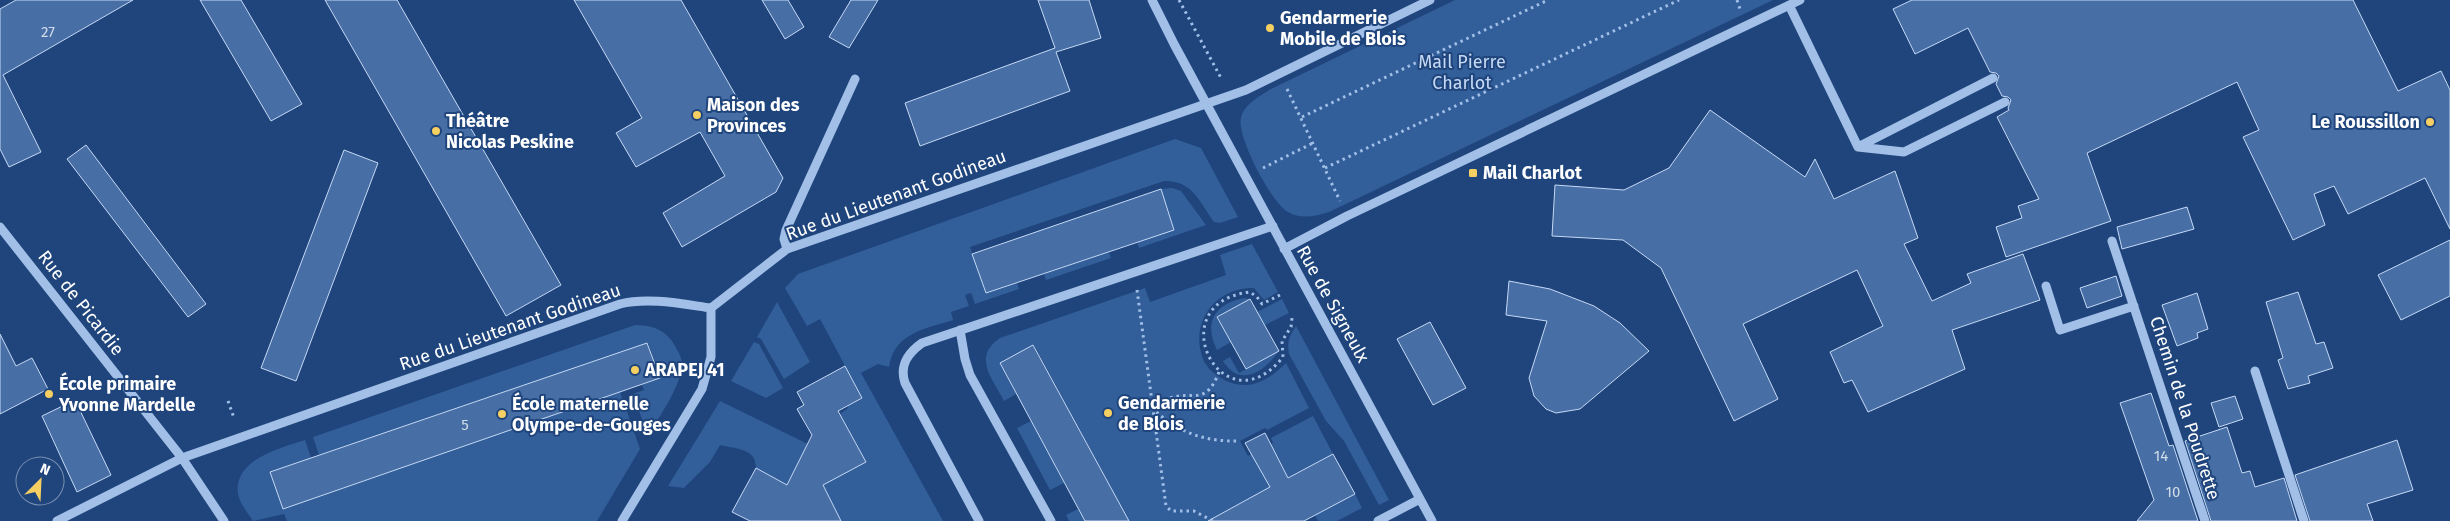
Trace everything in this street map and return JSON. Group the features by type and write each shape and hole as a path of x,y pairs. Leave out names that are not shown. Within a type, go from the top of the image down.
{"street":[{"name":"Rue de Signeulx","path":"1152,0 1284,249 1432,521"},
{"path":"1206,103 1246,90 1430,0"},
{"path":"1284,249 1347,216 1800,0"},
{"path":"1789,5 1858,147"},
{"path":"1858,147 1993,78"},
{"path":"787,249 784,239 786,230 855,79"},
{"path":"1858,147 1904,152 2005,102"},
{"name":"Rue du Lieutenant Godineau","path":"57,521 182,458 620,304 632,301 684,304 711,308 787,249 1206,103"},
{"path":"979,521 911,396 902,373 905,362 912,350 922,343 1272,226"},
{"name":"Rue de Picardie","path":"0,227 182,458 224,521"},
{"name":"Chemin de la Poudrette","path":"2112,241 2205,521"},
{"name":"Chemin de la Poudrette","path":"2046,286 2060,330 2134,306"},
{"path":"622,521 702,389 712,357 711,308"},
{"path":"960,330 964,358 970,375 1051,521"},
{"path":"2255,372 2304,521"},
{"path":"1378,521 1420,499"}],"path":[{"path":"1179,0 1220,78 1228,76"},
{"path":"1302,117 1548,0"},
{"path":"1325,168 1680,0"},
{"path":"1191,35 1196,32"},
{"path":"1284,83 1302,117 1342,206"},
{"path":"1246,176 1314,143"},
{"path":"1132,273 1141,308 1166,506 1171,511 1194,511 1213,521"},
{"path":"1280,295 1262,304 1250,292 1236,293 1216,303 1208,315 1203,334 1206,353 1219,372 1236,381 1248,382 1273,370 1283,357 1282,341 1291,327 1292,318"},
{"path":"1154,410 1166,400 1202,395 1214,384 1219,372"},
{"path":"228,401 234,418"},
{"path":"1154,410 1170,425 1197,436 1226,442 1240,441"}],"green space":[{"name":"Mail Pierre Charlot","path":"1455,0 1773,0 1329,212 1303,217 1288,212 1273,196 1249,154 1241,127 1241,118 1245,109 1271,89"},
{"path":"1175,139 1201,148 1238,217 1220,223 1214,222 1194,193 1188,188 1182,184 1164,181 970,247 986,293 1017,283 1019,289 975,304 971,293 965,295 969,306 951,312 953,320 912,334 897,347 889,367 878,364 861,373 943,521 841,521 825,489 798,464 787,485 756,468 753,457 744,450 720,445 710,462 684,488 668,486 720,401 826,453 866,462 840,414 848,408 848,398 859,392 820,319 807,326 785,288 798,274"},
{"path":"1172,188 1181,191 1206,225 1139,248 1137,242 1174,230 1161,189"},
{"path":"1252,244 1278,292 1264,300 1254,288 1240,289 1228,293 1217,300 1203,320 1200,332 1200,345 1204,362 1221,378 1239,385 1247,385 1263,380 1286,363 1309,408 1267,430 1265,428 1240,441 1248,456 1273,443 1271,438 1313,416 1333,454 1224,512 1228,521 1129,521 1034,345 1000,363 1016,394 1004,401 987,368 987,353 1000,338 1145,288 1150,302 1226,275 1220,255"},
{"path":"1109,252 1111,258 1046,280 1044,274"},
{"path":"1244,298 1250,299 1217,317 1231,342 1217,350 1211,331 1214,316 1226,305"},
{"path":"1282,299 1289,313 1265,325 1257,312"},
{"path":"777,302 810,362 784,379 761,339 757,337"},
{"name":"École maternelle Olympe-de-Gouges","path":"635,325 655,328 664,333 672,341 679,354 682,367 676,387 648,436 633,394 644,390 642,385 660,378 648,343 608,357 640,449 597,521 287,521 284,514 253,521 240,501 238,482 243,472 251,464 272,451 305,440 311,458 271,472 283,509 609,395 597,360 319,455 313,437"},
{"path":"1296,326 1389,500 1379,505 1344,441 1326,421 1289,354 1289,339"},
{"path":"754,342 759,344 783,388 766,398 731,381"},
{"path":"1279,351 1259,371 1252,374 1237,374 1223,361 1230,357 1239,373"},
{"path":"1031,421 1064,483 1050,490 1017,428"},
{"path":"1355,494 1362,508 1337,521 1318,521 1315,515"},
{"path":"1078,509 1085,521 1069,521 1066,515"}],"building":[{"path":"16,0 133,0 3,75 41,152 9,167 0,149 0,9"},
{"path":"200,0 241,0 302,104 271,121"},
{"name":"Théâtre Nicolas Peskine","path":"325,0 397,0 561,285 506,316"},
{"name":"Maison des Provinces","path":"574,0 681,0 783,178 776,192 682,247 663,213 725,176 700,132 636,167 616,133 642,118"},
{"path":"762,0 788,0 804,27 785,39"},
{"path":"851,0 878,0 849,48 829,37"},
{"path":"1038,0 1089,0 1101,38 1056,52 1070,91 920,146 905,103 1055,48"},
{"path":"1912,0 2353,0 2398,91 2441,71 2450,90 2450,229 2425,178 2348,214 2334,186 2314,194 2325,225 2293,240 2243,137 2259,130 2237,82 2087,153 2111,221 2006,257 1996,227 2022,218 2018,206 2039,199 1997,117 2009,110 2011,100 2008,97 2002,96 1996,84 1999,76 1996,73 1990,72 1968,28 1915,54 1893,9"},
{"path":"1710,110 1805,177 1815,159 1834,199 1895,171 1918,238 1904,244 1932,301 1971,283 1967,274 2023,254 2040,300 1952,330 1965,369 1868,412 1852,380 1844,383 1830,352 1883,326 1857,270 1743,324 1778,399 1734,421 1661,268 1623,240 1552,236 1555,185 1624,190 1669,168"},
{"path":"86,145 206,304 188,317 67,159"},
{"path":"344,150 378,163 296,381 261,368"},
{"path":"1161,189 1174,230 986,293 972,254"},
{"path":"2187,207 2194,229 2122,249 2117,227"},
{"path":"2450,240 2450,296 2401,320 2378,275"},
{"path":"2116,276 2122,296 2087,308 2080,288"},
{"path":"1509,281 1550,289 1594,306 1620,323 1649,351 1580,409 1556,413 1546,409 1534,396 1529,378 1547,321 1506,315"},
{"path":"2298,292 2316,344 2324,342 2333,368 2308,376 2310,383 2288,389 2278,360 2283,358 2266,302"},
{"path":"2197,293 2208,329 2197,333 2198,338 2177,346 2162,305"},
{"path":"1250,299 1279,351 1246,369 1217,317"},
{"path":"1430,322 1466,388 1433,405 1397,339"},
{"path":"0,334 16,366 32,358 48,389 0,414"},
{"path":"647,343 660,378 283,509 270,472"},
{"path":"1033,345 1129,521 1085,521 1000,363"},
{"path":"845,366 862,398 838,411 866,462 823,485 841,521 750,521 732,512 756,468 787,485 812,435 797,409 804,405 797,392"},
{"path":"2151,393 2169,446 2173,445 2198,521 2137,521 2154,500 2120,403"},
{"path":"2235,396 2243,419 2219,427 2211,403"},
{"path":"75,400 111,475 77,492 65,466 65,456 60,456 42,416"},
{"path":"2227,427 2242,473 2250,471 2255,487 2284,478 2297,521 2211,521 2185,441"},
{"path":"1265,433 1288,478 1333,454 1355,494 1304,521 1208,521 1270,487 1245,443"},
{"path":"2397,440 2413,490 2367,504 2373,521 2310,521 2295,475"}],"place":[{"name":"Gendarmerie Mobile de Blois","path":"1270,28"},
{"name":"Maison des Provinces","path":"697,115"},
{"name":"Le Roussillon","path":"2430,122"},
{"name":"Théâtre Nicolas Peskine","path":"436,131"},
{"name":"Mail Charlot","path":"1473,173"},
{"name":"ARAPEJ 41","path":"635,370"},
{"name":"École primaire Yvonne Mardelle","path":"49,394"},
{"name":"Gendarmerie de Blois","path":"1108,413"},
{"name":"École maternelle Olympe-de-Gouges","path":"502,414"}]}
